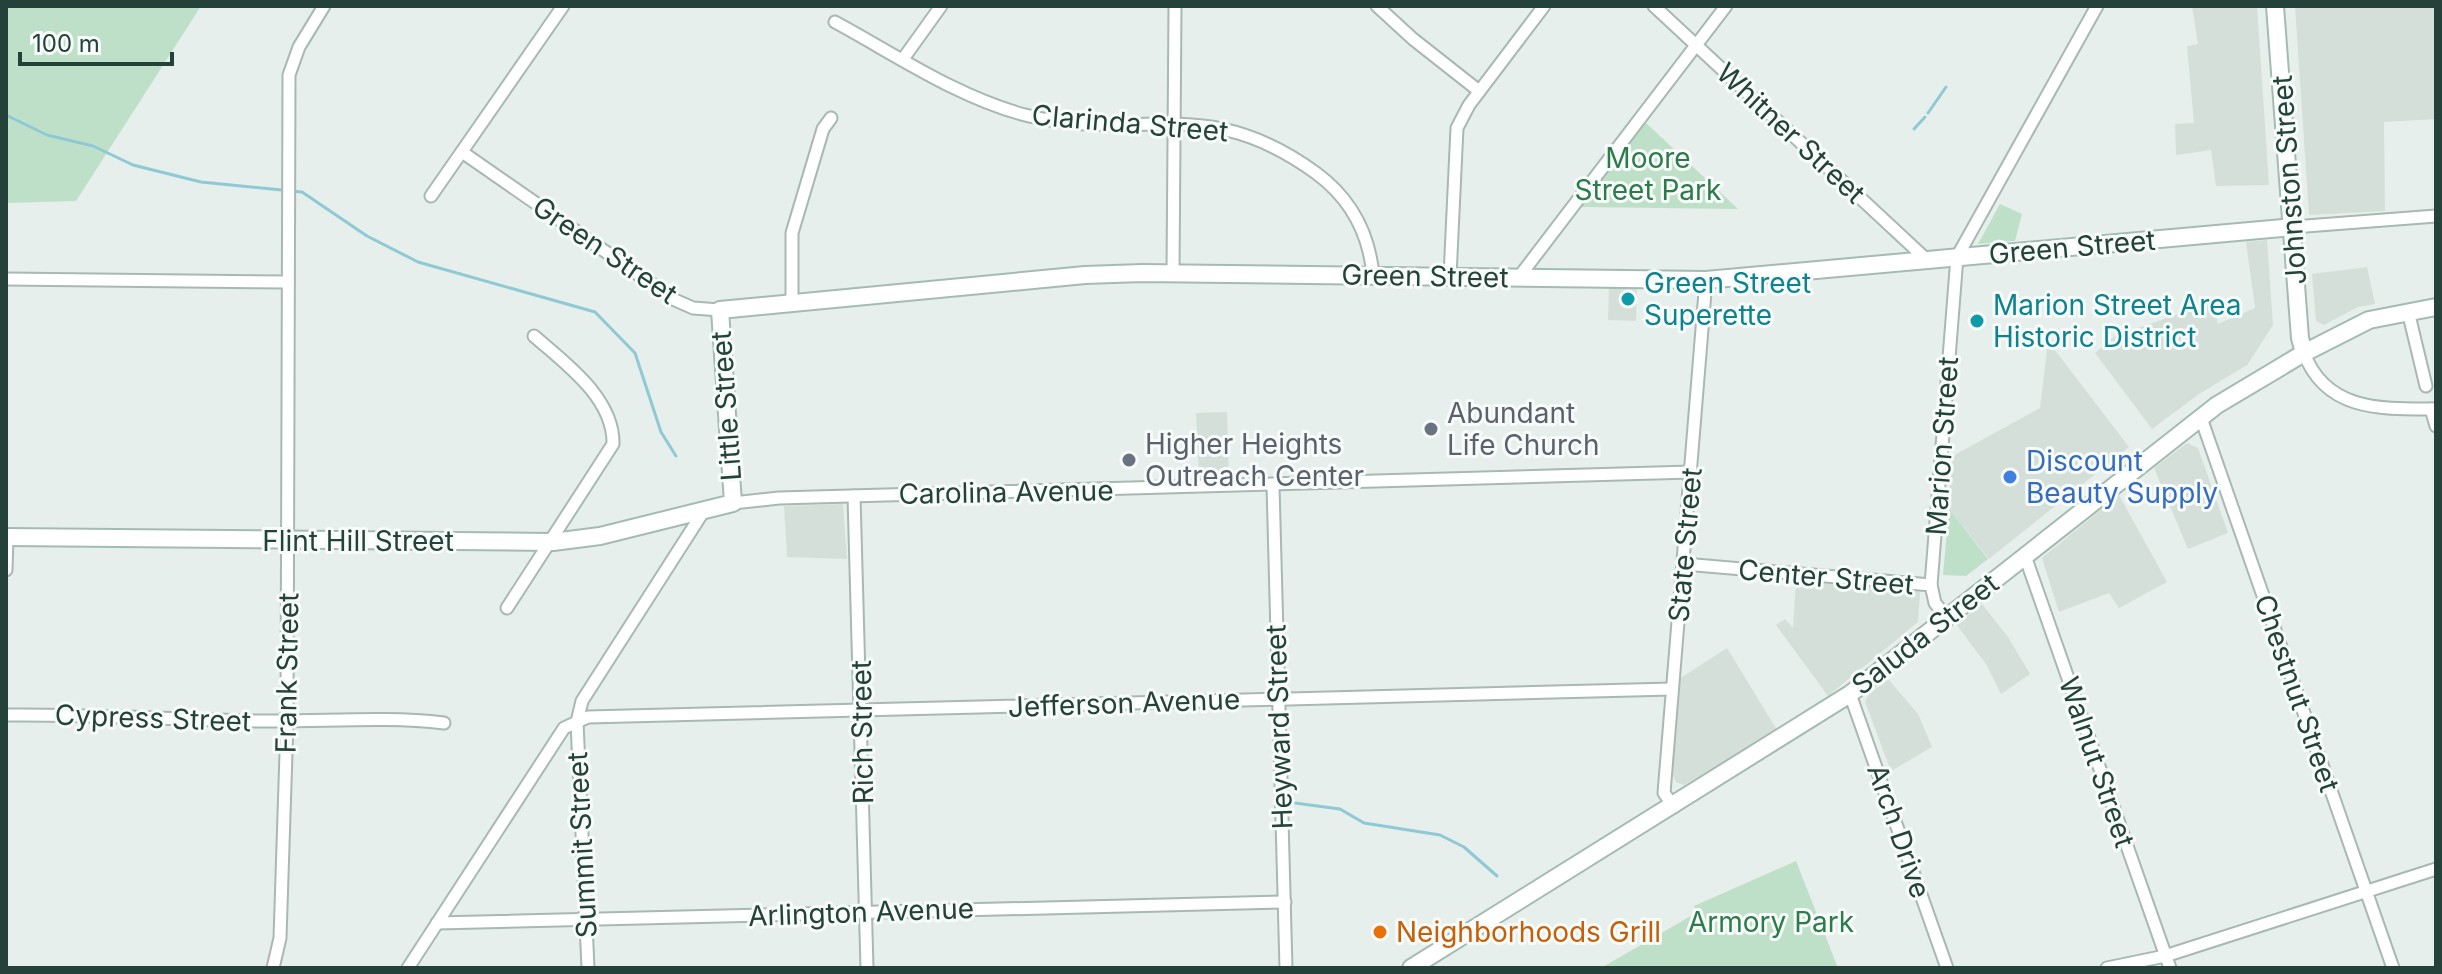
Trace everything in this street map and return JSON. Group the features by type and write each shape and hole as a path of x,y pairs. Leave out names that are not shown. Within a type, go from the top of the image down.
{"street":[{"name":"Frank Street","path":"273,968 280,938 287,722 289,75 299,47 324,6"},
{"path":"431,196 563,6"},
{"path":"903,59 941,6"},
{"path":"1173,273 1175,6"},
{"path":"1377,6 1479,91"},
{"path":"1450,276 1454,139 1462,116 1544,6"},
{"name":"Whitner Street","path":"1654,6 1927,260"},
{"path":"1519,277 1726,6"},
{"name":"Marion Street","path":"1931,585 1957,257 2097,6"},
{"name":"Johnston Street","path":"2275,6 2300,338 2304,353"},
{"name":"Clarinda Street","path":"835,22 990,105 1042,119 1172,121 1223,127 1258,138 1320,176 1355,215 1370,254 1373,275"},
{"path":"792,303 794,221 823,129 831,118"},
{"name":"Green Street","path":"462,152 675,300 693,308 720,310 1085,275 1173,273 1706,280 2436,216"},
{"path":"6,279 288,282"},
{"name":"State Street","path":"1674,807 1664,793 1706,280"},
{"name":"Saluda Street","path":"1411,968 1674,807 1850,694 2201,418 2304,353 2369,320 2436,307"},
{"name":"Little Street","path":"720,310 733,503"},
{"path":"2408,311 2426,386"},
{"path":"507,608 610,451 613,430 605,409 588,387 534,336"},
{"path":"2304,353 2312,373 2348,401 2377,409 2433,409 2436,426"},
{"name":"Chestnut Street","path":"2201,418 2393,968"},
{"name":"Carolina Avenue","path":"706,509 733,503 854,496 1691,472"},
{"name":"Heyward Street","path":"1273,486 1286,968"},
{"name":"Rich Street","path":"854,496 867,968"},
{"path":"408,968 564,728 577,722 582,701 706,509"},
{"name":"Flint Hill Street","path":"7,537 553,542 600,536 706,509"},
{"path":"6,570 7,537"},
{"name":"Walnut Street","path":"2025,556 2170,968"},
{"name":"Center Street","path":"1684,564 1931,585 1935,603 1947,618"},
{"name":"Jefferson Avenue","path":"577,722 588,717 1672,689"},
{"name":"Arch Drive","path":"1850,694 1947,968"},
{"name":"Cypress Street","path":"6,715 120,714 169,720 287,722 402,719 444,723"},
{"name":"Summit Street","path":"577,722 588,968"},
{"path":"2107,968 2165,956 2436,869"},
{"name":"Arlington Avenue","path":"437,923 1285,902"}],"shaded area":[{"path":"2192,6 2257,6 2269,185 2216,186 2211,150 2176,155 2175,124 2194,123 2187,46 2198,44"},
{"path":"2295,6 2436,6 2436,119 2384,122 2385,211 2309,215"},
{"path":"2267,240 2273,325 2247,365 2199,394 2152,429 2095,353 2115,336 2213,302 2218,324 2255,308 2246,242"},
{"path":"2367,267 2375,304 2358,307 2324,325 2316,321 2312,274"},
{"path":"1609,284 1637,285 1636,321 1608,320"},
{"path":"2048,341 2129,447 1989,559 1949,509 1951,457 2040,408"},
{"path":"1227,412 1229,478 1199,479 1196,413"},
{"path":"2187,443 2198,448 2228,533 2188,549 2154,468"},
{"path":"2119,495 2167,582 2119,608 2109,593 2059,612 2042,558"},
{"path":"843,504 847,559 787,557 784,506"},
{"path":"1796,581 1920,592 1918,622 1828,696 1776,625 1785,619 1793,628"},
{"path":"1982,604 2008,637 2030,674 2001,694 1986,664 1956,624"},
{"path":"1727,648 1777,730 1684,785 1676,782 1671,771 1679,679"},
{"path":"1888,679 1918,714 1932,747 1891,771 1865,702 1869,694"}],"green space":[{"path":"6,6 201,6 76,201 6,203"},
{"name":"Moore Street Park","path":"1645,122 1738,209 1581,207"},
{"path":"2000,204 2022,214 2015,241 1978,244"},
{"path":"1949,509 1988,559 1966,576 1943,575"},
{"name":"Armory Park","path":"1796,861 1838,968 1601,968 1696,913 1694,906"}],"waterway":[{"path":"1928,113 1946,87"},
{"path":"6,115 47,135 93,146 133,165 201,182 302,192 367,236 418,262 595,312 635,353 661,432 676,456"},
{"path":"1914,129 1925,117"},
{"path":"1295,803 1340,809 1364,823 1440,835 1464,847 1497,876"}],"place":[{"name":"Green Street Superette","path":"1628,299"},
{"name":"Marion Street Area Historic District","path":"1977,321"},
{"name":"Abundant Life Church","path":"1431,429"},
{"name":"Higher Heights Outreach Center","path":"1129,460"},
{"name":"Discount Beauty Supply","path":"2010,477"},
{"name":"Neighborhoods Grill","path":"1380,932"}]}
